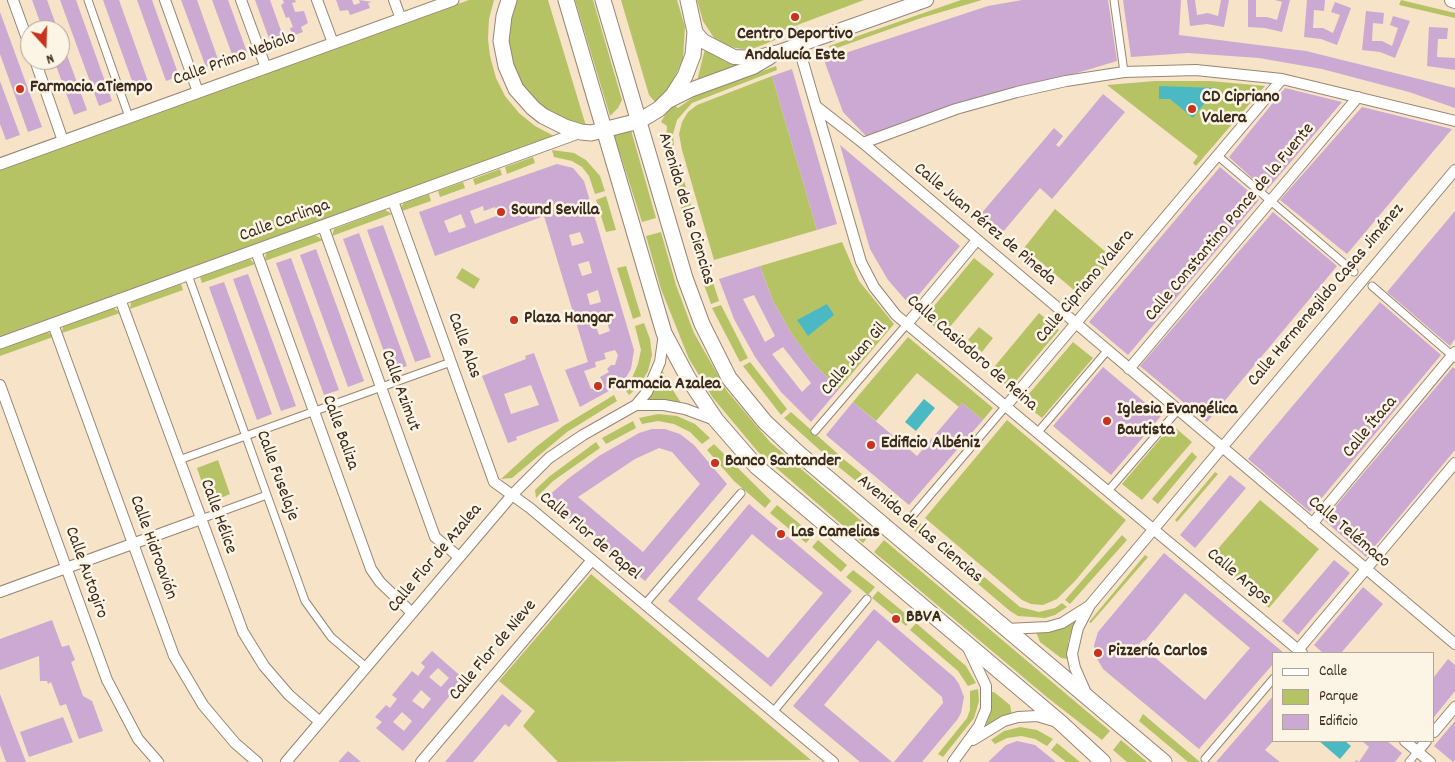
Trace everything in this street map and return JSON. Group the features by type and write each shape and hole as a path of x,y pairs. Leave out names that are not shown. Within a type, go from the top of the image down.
{"main road":[{"name":"Avenida de las Ciencias","path":"509,0 504,16 501,41 510,78 524,99 538,112 554,122 581,132 604,131 639,121 666,103 685,76 693,55 695,32 688,0"},
{"path":"566,0 664,333 688,378 716,420 756,466 1061,723 1103,762"},
{"name":"Avenida de las Ciencias","path":"603,0 685,278 702,324 729,378 765,422 797,452 1164,762"},
{"path":"695,32 703,41 734,56 754,58 779,52 926,0"},
{"path":"666,103 690,90 753,68 779,52"}],"street":[{"path":"13,0 20,20"},
{"path":"88,0 129,117"},
{"path":"165,0 198,92"},
{"path":"241,0 266,68"},
{"path":"317,0 333,43"},
{"path":"394,0 401,19"},
{"name":"Calle Primo Nebiolo","path":"0,164 453,0"},
{"path":"1114,0 1124,72"},
{"name":"Calle Casiodoro de Reina","path":"798,45 861,262 874,286 896,315 1153,528"},
{"path":"39,70 64,141"},
{"path":"863,143 956,109 1017,92 1124,72 1196,70 1282,79 1455,121"},
{"name":"Calle Cipriano Valera","path":"914,514 1282,79"},
{"name":"Calle Constantino Ponce de la Fuente","path":"1129,369 1358,97"},
{"name":"Calle Juan Pérez de Pineda","path":"817,108 863,143 1221,446"},
{"name":"Calle Carlinga","path":"0,343 581,132"},
{"path":"1218,156 1354,272"},
{"name":"Calle Hermenegildo Casas Jiménez","path":"1088,698 1075,668 1072,654 1078,628 1090,605 1221,446 1455,170"},
{"name":"Calle Alas","path":"393,201 494,482 513,494"},
{"name":"Calle Azimut","path":"323,226 435,537 459,557"},
{"name":"Calle Juan Gil","path":"815,431 977,240"},
{"name":"Calle Baliza","path":"256,251 371,569 380,582 412,613"},
{"name":"Calle Fuselaje","path":"188,275 306,601 331,637 366,667"},
{"path":"1372,286 1454,356"},
{"name":"Calle Hélice","path":"120,300 243,632 264,666 289,695 320,722"},
{"name":"Calle Hidroavión","path":"53,324 174,656 203,705 235,743 258,762"},
{"path":"636,405 648,392 657,370 664,333"},
{"path":"1038,432 1107,351"},
{"name":"Calle Ítaca","path":"1312,524 1454,356"},
{"path":"179,460 451,362"},
{"name":"Calle Autogiro","path":"0,385 107,680 138,739 158,762"},
{"path":"636,405 664,405 684,409 716,420"},
{"name":"Calle Flor de Azalea","path":"286,762 513,494 549,458 582,435 636,405"},
{"path":"1108,491 1178,410"},
{"name":"Calle Telémaco","path":"1221,446 1455,644"},
{"path":"1298,652 1455,463"},
{"name":"Calle Flor de Papel","path":"644,604 741,493"},
{"name":"Calle Flor de Papel","path":"513,494 773,712 826,760"},
{"path":"0,592 267,495"},
{"name":"Calle Argos","path":"1153,528 1298,652"},
{"name":"Calle Flor de Nieve","path":"421,762 592,560"},
{"path":"773,712 867,599"},
{"name":"Calle Hermenegildo Casas Jiménez","path":"1006,629 1041,628 1055,625 1090,605"},
{"path":"964,641 981,672 987,697 979,726 965,748"},
{"path":"1205,759 1272,680"},
{"path":"1435,731 1455,707"},
{"path":"953,762 980,734 1012,719 1036,716 1061,723"},
{"path":"1406,742 1430,762"},
{"path":"1409,762 1425,742"}],"green space":[{"path":"469,0 494,0 489,19 488,39 496,78 505,96 519,113 535,126 554,136 0,336 0,170"},
{"path":"516,0 548,0 586,126 560,119 538,106 520,85 509,60 507,32"},
{"path":"575,0 593,0 622,100 618,108 610,116"},
{"path":"621,0 677,0 685,27 683,59 669,89 656,103 649,95"},
{"path":"697,0 864,0 776,33 778,39 749,50 729,47 714,38 703,21"},
{"path":"961,0 982,0 921,18 831,50 829,46"},
{"path":"1401,0 1455,13 1455,18 1399,5"},
{"path":"705,49 726,62 742,64 697,81"},
{"path":"776,66 777,70 692,103 677,120 673,134 674,147 692,208 682,210 665,151 667,126 661,122 665,115 673,104 678,108 695,96"},
{"path":"772,76 817,230 714,260 682,150 679,134 682,122 688,112 697,105"},
{"name":"CD Cipriano Valera","path":"1155,81 1210,81 1265,86 1196,166 1193,163 1198,156 1107,85"},
{"path":"631,130 656,218 642,222 614,135"},
{"path":"552,150 574,153 586,160 600,176 605,191 595,194 589,176 582,167 572,161 554,157"},
{"path":"533,157 535,163 507,174 505,167"},
{"path":"500,169 502,175 475,185 473,179"},
{"path":"463,182 465,188 440,197 438,191"},
{"path":"429,194 431,201 402,211 401,207 404,203"},
{"path":"606,196 616,230 606,232 596,200"},
{"path":"1055,209 1113,258 1081,296 1024,248"},
{"path":"385,210 392,214 332,236 334,229"},
{"path":"661,232 676,285 694,333 727,391 770,442 873,531 863,543 759,453 713,398 689,359 661,289 646,236"},
{"path":"315,235 323,240 265,261 266,253"},
{"path":"842,242 859,281 894,324 839,389 813,363 791,333 773,301 760,266"},
{"path":"704,249 709,266 699,269 694,252"},
{"path":"974,258 994,274 944,334 924,318"},
{"path":"250,259 255,264 202,283 200,277"},
{"path":"626,266 641,316 633,319 617,268"},
{"path":"462,268 480,279 474,289 456,278"},
{"path":"712,279 719,301 711,304 703,282"},
{"path":"181,284 183,290 130,309 131,302"},
{"path":"721,305 748,358 740,362 712,308"},
{"path":"114,308 120,313 62,333 63,326"},
{"path":"1039,313 1059,330 1010,388 990,372"},
{"path":"644,323 650,339 652,355 648,371 639,386 629,395 624,388 632,378 641,350 635,326"},
{"path":"979,327 993,338 982,352 968,340"},
{"path":"48,332 53,337 0,356 0,349"},
{"path":"908,337 993,408 983,420 962,403 959,407 917,373 876,421 853,402"},
{"path":"1073,342 1093,358 1042,418 1022,402"},
{"path":"750,362 787,409 781,415 743,366"},
{"path":"662,370 681,403 642,402 657,383"},
{"path":"614,395 617,401 567,432 512,478 501,479 536,447 563,426"},
{"path":"791,412 838,454 832,461 784,418"},
{"path":"658,414 677,416 695,424 710,438 702,444 690,432 674,424 658,421 642,424 639,418"},
{"path":"1007,420 1126,520 1075,581 1057,599 1043,605 1031,604 1022,600 925,518"},
{"path":"633,421 636,428 606,444 602,438"},
{"path":"1172,425 1192,442 1142,500 1122,484"},
{"path":"596,442 600,448 553,481 536,498 535,490 550,476"},
{"path":"714,444 771,501 765,508 734,481 707,450"},
{"path":"1192,452 1197,457 1158,504 1152,499"},
{"path":"841,457 862,474 856,481 835,464"},
{"path":"218,460 230,494 209,503 197,468"},
{"path":"1215,472 1218,474 1177,522 1175,520"},
{"path":"865,477 886,494 880,501 859,484"},
{"path":"1260,500 1319,549 1269,608 1210,558"},
{"path":"777,505 813,535 806,543 770,513"},
{"path":"907,512 939,539 933,546 900,519"},
{"path":"1122,535 1127,540 1070,604 1065,600"},
{"path":"818,540 847,565 841,572 812,547"},
{"path":"884,540 1110,731 1102,740 1048,698 874,552"},
{"path":"951,549 1020,607 1039,612 1055,608 1062,603 1067,607 1055,615 1045,618 1018,616 945,556"},
{"path":"1145,555 1148,557 1091,623 1089,622"},
{"path":"853,570 875,587 868,595 846,577"},
{"path":"591,574 811,760 558,762 523,726 535,711 499,681"},
{"path":"878,591 912,619 906,626 872,598"},
{"path":"1073,620 1075,621 1068,642 1068,659 1061,658 1040,642 1036,632"},
{"path":"916,623 966,666 976,683 968,686 958,671 910,630"},
{"path":"978,689 979,701 974,718 943,757 938,754 967,718 970,710 970,691"},
{"path":"992,692 1010,705 1012,715 986,726"},
{"path":"1143,714 1200,762 1188,762 1139,721"},
{"path":"1020,727 1037,730 1053,739 1047,746 1035,739 1021,736 1007,738 995,744 991,740 1004,731"},
{"path":"1121,740 1147,762 1127,762 1113,750"},
{"path":"1057,743 1080,762 1066,762 1051,750"}],"water":[{"path":"1159,86 1218,88 1218,101 1207,100 1193,118 1170,99 1159,99"},
{"path":"827,304 834,315 808,336 797,320"},
{"path":"924,399 935,408 916,431 905,422"},
{"path":"1320,742 1346,742 1351,746 1340,759"}],"building":[{"path":"32,0 47,0 54,20 39,20"},
{"path":"60,0 76,0 112,101 99,106 70,27 70,20 67,20"},
{"path":"103,0 119,0 150,87 136,92"},
{"path":"137,0 152,0 179,76 166,81"},
{"path":"181,0 197,0 219,62 206,67"},
{"path":"212,0 228,0 247,52 233,57"},
{"path":"255,0 270,0 284,39 271,44"},
{"path":"283,0 295,0 296,2 292,3 295,12 304,11 308,23 301,27 303,32 292,36 290,28 293,27 289,17 286,18 281,5 284,3"},
{"path":"336,0 352,0 354,5 360,3 359,0 372,2 368,3 370,8 350,15 348,10 340,11"},
{"path":"1022,0 1108,0 1117,61 866,136 843,112 824,60 988,6"},
{"path":"1123,0 1181,0 1179,35 1306,51 1455,88 1455,108 1409,92 1322,69 1259,58 1188,53 1131,57"},
{"path":"1187,0 1195,0 1197,15 1208,13 1218,16 1221,0 1229,0 1224,27 1207,24 1190,26"},
{"path":"1248,0 1256,0 1256,17 1267,17 1277,20 1282,2 1275,0 1290,0 1282,32 1248,27"},
{"path":"1307,0 1325,0 1324,11 1314,10 1313,28 1323,28 1333,33 1340,15 1331,12 1335,2 1351,8 1337,45 1321,39 1304,37"},
{"path":"1366,11 1384,13 1383,24 1373,23 1372,41 1382,41 1392,46 1398,28 1390,25 1393,16 1410,21 1395,58 1380,52 1362,50"},
{"path":"0,12 42,127 28,132 0,54"},
{"path":"1429,27 1448,28 1447,39 1438,39 1437,57 1455,58 1455,70 1427,66"},
{"path":"70,63 87,110 74,115 58,70 70,70"},
{"path":"792,69 837,224 817,230 772,76"},
{"path":"0,81 20,135 6,140 0,124"},
{"path":"1285,88 1342,102 1266,191 1229,157"},
{"path":"1103,94 1125,112 1052,199 1040,188 1002,233 980,215 1054,128 1063,136 1056,145 1059,147"},
{"path":"1362,107 1452,129 1347,254 1280,200"},
{"path":"840,145 960,246 910,305 888,280 870,249"},
{"path":"557,164 573,168 584,181 634,350 631,369 625,379 616,387 580,407 565,370 588,362 544,216 435,256 419,212","holes":["483,206 484,211 495,207 499,215 475,224 470,211","461,214 466,227 449,233 444,221","580,232 584,243 572,246 569,235","589,261 592,273 582,276 578,264","598,290 601,302 590,305 587,294","606,320 610,331 599,335 595,323","615,350 618,355 615,365 611,365 607,369 609,372 600,377 603,382 591,389 584,371 596,367 595,362 606,359 604,353"]},
{"path":"1220,167 1259,200 1128,355 1089,322"},
{"path":"1455,211 1455,339 1450,346 1387,292"},
{"path":"1273,212 1337,266 1207,422 1140,366"},
{"path":"383,225 431,357 415,362 367,230"},
{"path":"359,233 407,366 391,371 343,239"},
{"path":"316,249 364,381 348,387 300,255"},
{"path":"291,258 339,390 324,395 276,263"},
{"path":"760,266 773,301 791,333 813,363 839,389 811,422 781,392 755,357 734,319 719,279","holes":["754,295 775,336 765,342 743,299","783,347 811,383 802,392 772,354"]},
{"path":"248,274 296,406 281,411 233,279"},
{"path":"224,282 272,414 257,420 209,287"},
{"path":"1380,302 1441,355 1310,512 1248,459"},
{"path":"534,353 559,421 516,437 517,440 508,443 482,376 526,359 525,356","holes":["531,385 539,405 511,414 504,394"]},
{"name":"Iglesia Evangélica Bautista","path":"1103,367 1161,416 1111,475 1053,426"},
{"path":"1453,367 1455,369 1455,450 1366,557 1324,520"},
{"name":"Edificio Albéniz","path":"853,402 917,456 962,403 983,420 909,505 826,435"},
{"path":"652,429 665,429 680,434 694,445 727,484 645,581 546,498 599,456 639,433","holes":["659,448 672,452 700,484 643,552 578,497 635,459"]},
{"path":"1230,475 1246,488 1195,548 1180,535"},
{"path":"749,504 852,591 771,687 668,601","holes":["752,534 823,593 768,658 697,599"]},
{"path":"1164,553 1283,652 1272,652 1272,665 1199,749 1103,669 1096,657 1094,645 1098,632","holes":["1185,593 1250,648 1205,700 1139,644 1143,640 1145,641"]},
{"path":"1334,560 1350,573 1298,635 1282,621"},
{"path":"1363,587 1383,604 1342,652 1322,652 1314,645"},
{"path":"874,609 954,677 964,697 961,713 957,720 922,762 894,762 943,703 942,697 878,640 824,705 892,762 860,762 793,706"},
{"path":"52,620 62,647 69,645 75,660 71,662 83,696 92,701 103,731 79,739 66,704 60,706 51,682 48,684 47,681 40,681 39,656 0,670 0,639"},
{"path":"432,651 464,679 403,751 376,728 382,722 375,717 386,705 390,708 397,699 392,695 412,671 418,676 425,667 421,663","holes":["438,668 449,678 441,687 429,677","421,690 431,699 423,709 412,701","402,712 412,721 404,731 393,722"]},
{"path":"1448,659 1455,665 1455,691 1435,716 1435,676"},
{"path":"0,694 26,762 6,762 0,745"},
{"path":"502,694 522,711 509,727 505,724 473,762 445,762"},
{"path":"1272,697 1272,742 1265,750 1280,762 1216,762"},
{"path":"63,717 73,742 29,757 20,732"},
{"path":"1455,721 1455,760 1453,762 1434,746"},
{"path":"1017,741 1035,745 1056,762 988,762 1006,745"},
{"path":"1363,742 1388,742 1402,753 1395,762 1359,762 1369,747"},
{"path":"348,751 361,762 338,762"}],"place":[{"name":"Centro Deportivo Andalucía Este","path":"795,17"},
{"name":"Farmacia aTiempo","path":"20,89"},
{"name":"CD Cipriano Valera","path":"1192,109"},
{"name":"Sound Sevilla","path":"501,212"},
{"name":"Plaza Hangar","path":"514,320"},
{"name":"Farmacia Azalea","path":"598,386"},
{"name":"Iglesia Evangélica Bautista","path":"1107,421"},
{"name":"Edificio Albéniz","path":"871,445"},
{"name":"Banco Santander","path":"715,463"},
{"name":"Las Camelias","path":"781,534"},
{"name":"BBVA","path":"896,619"},
{"name":"Pizzería Carlos","path":"1098,653"}]}
